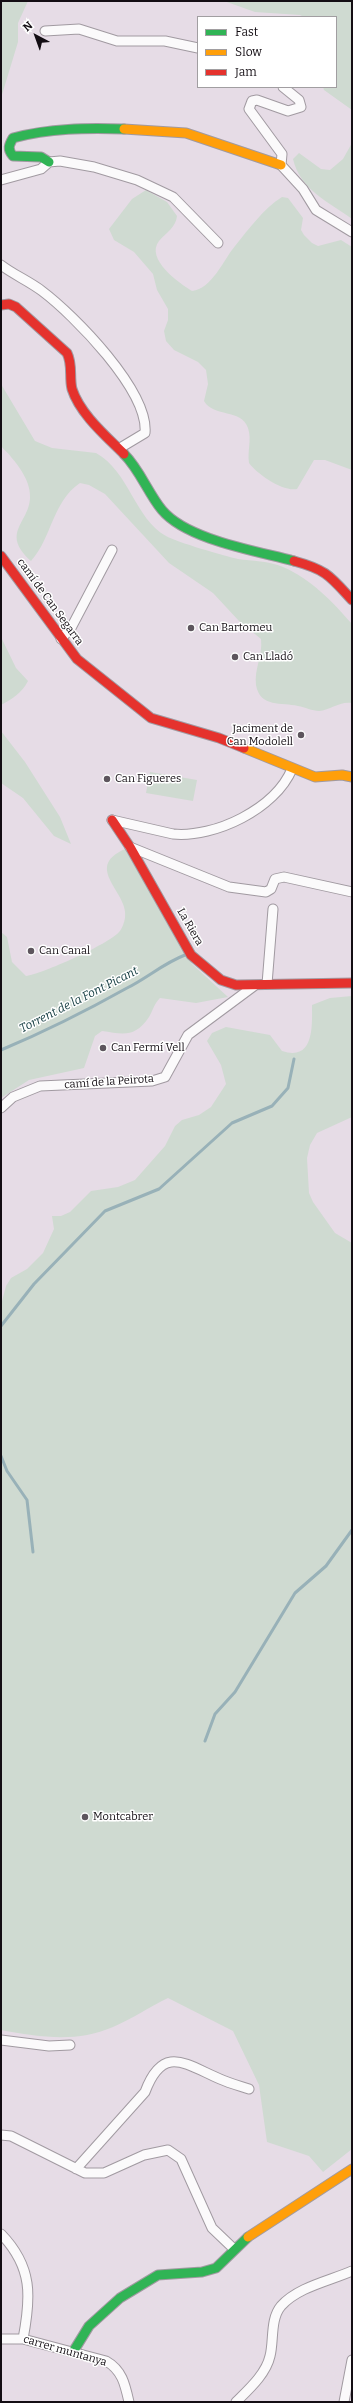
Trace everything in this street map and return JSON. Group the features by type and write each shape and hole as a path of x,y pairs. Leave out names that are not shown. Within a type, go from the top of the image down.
{"street":[{"path":"45,31 79,29 117,41 165,41 197,48"},
{"path":"281,164 282,154 249,109 249,104 252,101 257,100 288,111 301,107 299,100 284,88"},
{"path":"50,162 41,157 13,156 9,151 9,145 13,138 22,135 68,128 153,129 186,133 281,164 303,189 316,210 352,232"},
{"path":"1,180 41,169 50,162 60,161 94,167 137,180 173,197 218,243"},
{"path":"1,265 43,291 88,333 104,351 133,393 146,426 145,433 120,448"},
{"path":"1,305 9,304 16,307 67,353 71,361 72,388 78,402 102,432 120,448 162,510 178,524 196,534 319,568 331,577 352,600"},
{"path":"61,639 71,628 112,550"},
{"name":"camí de Can Segarra","path":"1,556 61,639 78,659 151,718 218,738 315,777 342,775 352,777"},
{"name":"La Riera","path":"292,769 289,777 256,811 211,831 183,835 173,834 112,820 130,847 191,954 221,980 236,986 352,983"},
{"path":"130,847 229,887 266,892 271,889 275,879 284,876 352,892"},
{"path":"267,984 273,909"},
{"name":"camí de la Peirota","path":"1,1108 13,1097 40,1086 152,1081 165,1077 188,1035 254,986"},
{"path":"1,2040 49,2046 70,2045"},
{"path":"76,2168 145,2092 149,2080 163,2063 170,2060 193,2065 220,2080 249,2089"},
{"path":"1,2135 11,2136 85,2173 104,2172 144,2155 168,2150 181,2159 212,2228 234,2248"},
{"path":"73,2352 87,2325 111,2305 158,2275 168,2272 202,2271 215,2268 224,2262 234,2248 295,2205 338,2181 352,2169"},
{"path":"1,2234 15,2249 26,2270 28,2313 23,2339"},
{"path":"236,2402 267,2366 276,2313 281,2306 303,2290 352,2271"},
{"name":"carrer muntanya","path":"1,2339 23,2339 106,2361 115,2366 121,2374 129,2402"},
{"path":"344,2402 352,2360"}],"shaded area":[{"path":"1,1 28,1 18,23 18,42 1,98"},
{"path":"224,1 352,1 352,110 323,88 337,88 337,16 302,16 255,12"},
{"path":"352,143 352,219 325,201 309,187 302,179 293,159 299,153 321,169 330,170 343,159"},
{"path":"146,190 167,202 177,216 173,227 159,241 156,248 156,255 165,270 192,291 206,285 217,273 235,246 257,220 269,207 282,197 288,198 303,218 301,230 312,243 318,246 341,240 352,247 352,470 325,460 314,460 297,489 291,489 278,485 264,477 249,463 250,441 248,428 245,422 234,415 214,410 204,401 208,384 206,370 198,362 174,350 166,341 164,331 168,320 168,309 157,290 153,274 134,252 114,240 109,229 132,199"},
{"path":"1,384 35,441 52,448 96,453 107,461 116,471 147,518 155,528 166,536 171,539 238,559 278,565 303,578 320,591 352,624 352,703 343,703 319,711 298,706 272,703 262,697 258,692 256,685 257,668 261,651 261,639 239,621 213,593 169,563 105,494 89,485 80,483 63,500 44,542 31,561 22,551 18,543 17,535 18,528 28,507 30,492 27,481 21,470 1,445"},
{"path":"1,637 16,668 28,681 20,692 1,705"},
{"path":"1,731 25,762 60,817 71,844 54,836 23,798 1,783"},
{"path":"150,772 197,780 193,801 146,793"},
{"path":"125,849 192,964 228,997 196,1003 160,998 144,1024 134,1031 128,1033 116,1033 102,1031 95,1036 84,1068 29,1080 1,1098 1,932 7,937 12,962 26,976 46,970 75,958 113,937 123,926 125,909 107,873 108,864 113,856"},
{"path":"352,996 352,1117 317,1133 310,1145 307,1158 309,1193 313,1202 335,1233 352,1243 352,2149 323,2172 309,2156 267,2142 259,2085 233,2031 168,1998 113,2027 85,2035 58,2037 30,2035 1,2030 1,1305 6,1286 11,1278 27,1269 43,1253 54,1229 52,1216 61,1216 70,1212 91,1191 118,1187 135,1180 165,1146 175,1126 182,1120 199,1115 211,1107 226,1084 221,1065 207,1041 212,1033 226,1027 270,1035 282,1051 293,1053 301,1051 306,1046 311,1031 312,1005 330,998"}],"waterway":[{"name":"Torrent de la Font Picant","path":"1,1050 80,1013 185,955"},
{"path":"1,1326 34,1284 105,1211 159,1189 232,1123 272,1106 288,1088 294,1059"},
{"path":"1,1456 7,1471 27,1500 33,1552"},
{"path":"205,1741 215,1714 235,1692 295,1593 326,1566 352,1530"}],"traffic: fast":[{"path":"49,162 41,157 13,156 9,147 10,143 13,138 54,130 124,129"},
{"path":"124,454 135,467 162,510 173,520 205,537 294,561"},
{"path":"73,2352 89,2326 120,2298 158,2275 202,2272 216,2268 248,2237"}],"traffic: slow":[{"path":"124,129 186,133 281,165"},
{"path":"244,748 315,777 342,775 352,777"},
{"path":"248,2237 352,2169"}],"traffic: jam":[{"path":"1,305 9,304 16,307 67,353 70,362 72,389 81,407 94,424 124,454"},
{"path":"1,556 77,659 151,718 219,738 244,748"},
{"path":"294,561 321,571 333,579 352,600"},
{"path":"112,820 130,847 191,955 221,980 236,985 352,983"}],"place":[{"name":"Can Bartomeu","path":"191,628"},
{"name":"Can Lladó","path":"235,657"},
{"name":"Jaciment de Can Modolell","path":"301,735"},
{"name":"Can Figueres","path":"107,779"},
{"name":"Can Canal","path":"31,951"},
{"name":"Can Fermí Vell","path":"103,1048"},
{"name":"Montcabrer","path":"85,1817"}]}
